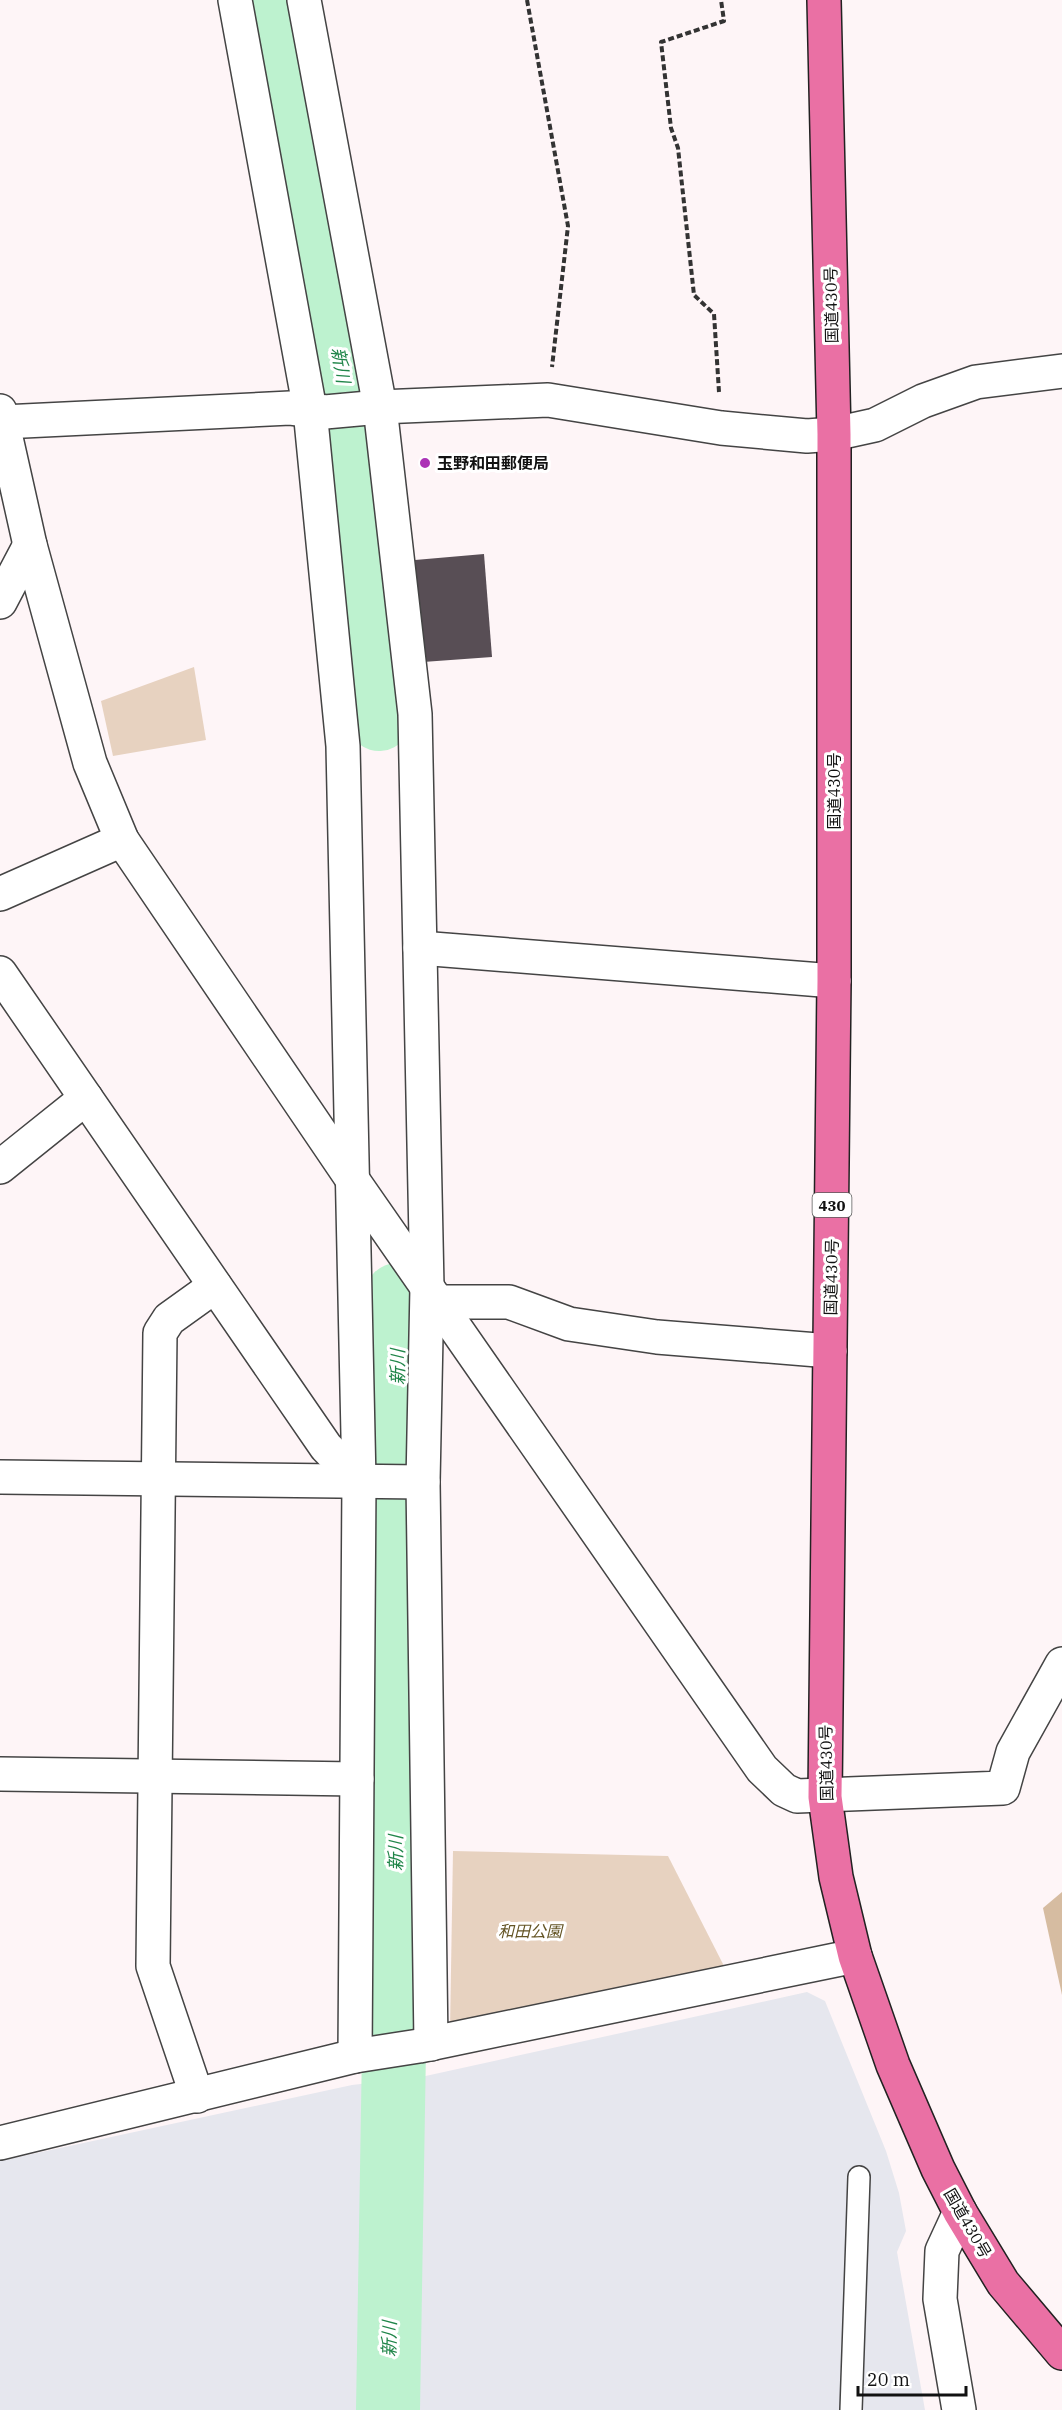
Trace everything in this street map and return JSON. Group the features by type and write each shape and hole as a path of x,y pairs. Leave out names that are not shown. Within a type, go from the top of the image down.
{"highway":[{"name":"国道430号","path":"824,0 834,434 834,981 825,1797 836,1876 855,1956 893,2065 938,2169 960,2212 1003,2283 1062,2353"}],"street":[{"path":"235,0 323,411 343,746 352,1179 368,1481 357,1779 363,2055"},
{"path":"304,0 374,407 415,714 420,948 432,1294 418,1482 425,2045"},
{"path":"1062,371 976,382 923,401 875,425 834,434 807,436 721,428 548,400 323,411 290,408 1,417 30,545 90,763 122,840 352,1179 762,1769 784,1790 797,1796 825,1797 1003,1788 1013,1752 1062,1664"},
{"path":"0,602 30,545"},
{"path":"0,894 122,840"},
{"path":"420,948 834,981"},
{"path":"0,973 326,1447 368,1481"},
{"path":"0,1167 86,1098"},
{"path":"197,2096 153,1966 160,1333 169,1319 215,1286"},
{"path":"432,1294 509,1302 580,1326 657,1337 830,1351"},
{"path":"0,1477 418,1482"},
{"path":"0,1774 357,1779"},
{"path":"1,2139 197,2096 363,2055 425,2045 855,1956"},
{"path":"959,2410 940,2299 942,2251 960,2212"}],"lane":[{"path":"851,2410 860,2177"}],"path":[{"path":"527,0 568,226 548,400"},
{"path":"721,0 724,21 661,42 672,128 678,148 694,295 714,314 721,428"}],"shaded area":[{"path":"1062,1892 1062,1995 1043,1908"},
{"path":"807,1992 825,2001 886,2151 899,2193 906,2231 897,2252 925,2410 0,2410 0,2161 352,2085 421,2077"}],"green space":[{"path":"194,667 206,740 113,756 101,701"},
{"name":"和田公園","path":"453,1851 668,1856 724,1966 450,2030"}],"building":[{"path":"484,554 492,657 423,662 415,560"}],"waterway":[{"name":"新川","path":"278,14 345,387 379,719"},
{"name":"新川","path":"388,2410 394,2049 397,1295"}],"place":[{"name":"玉野和田郵便局","path":"425,463"}]}
